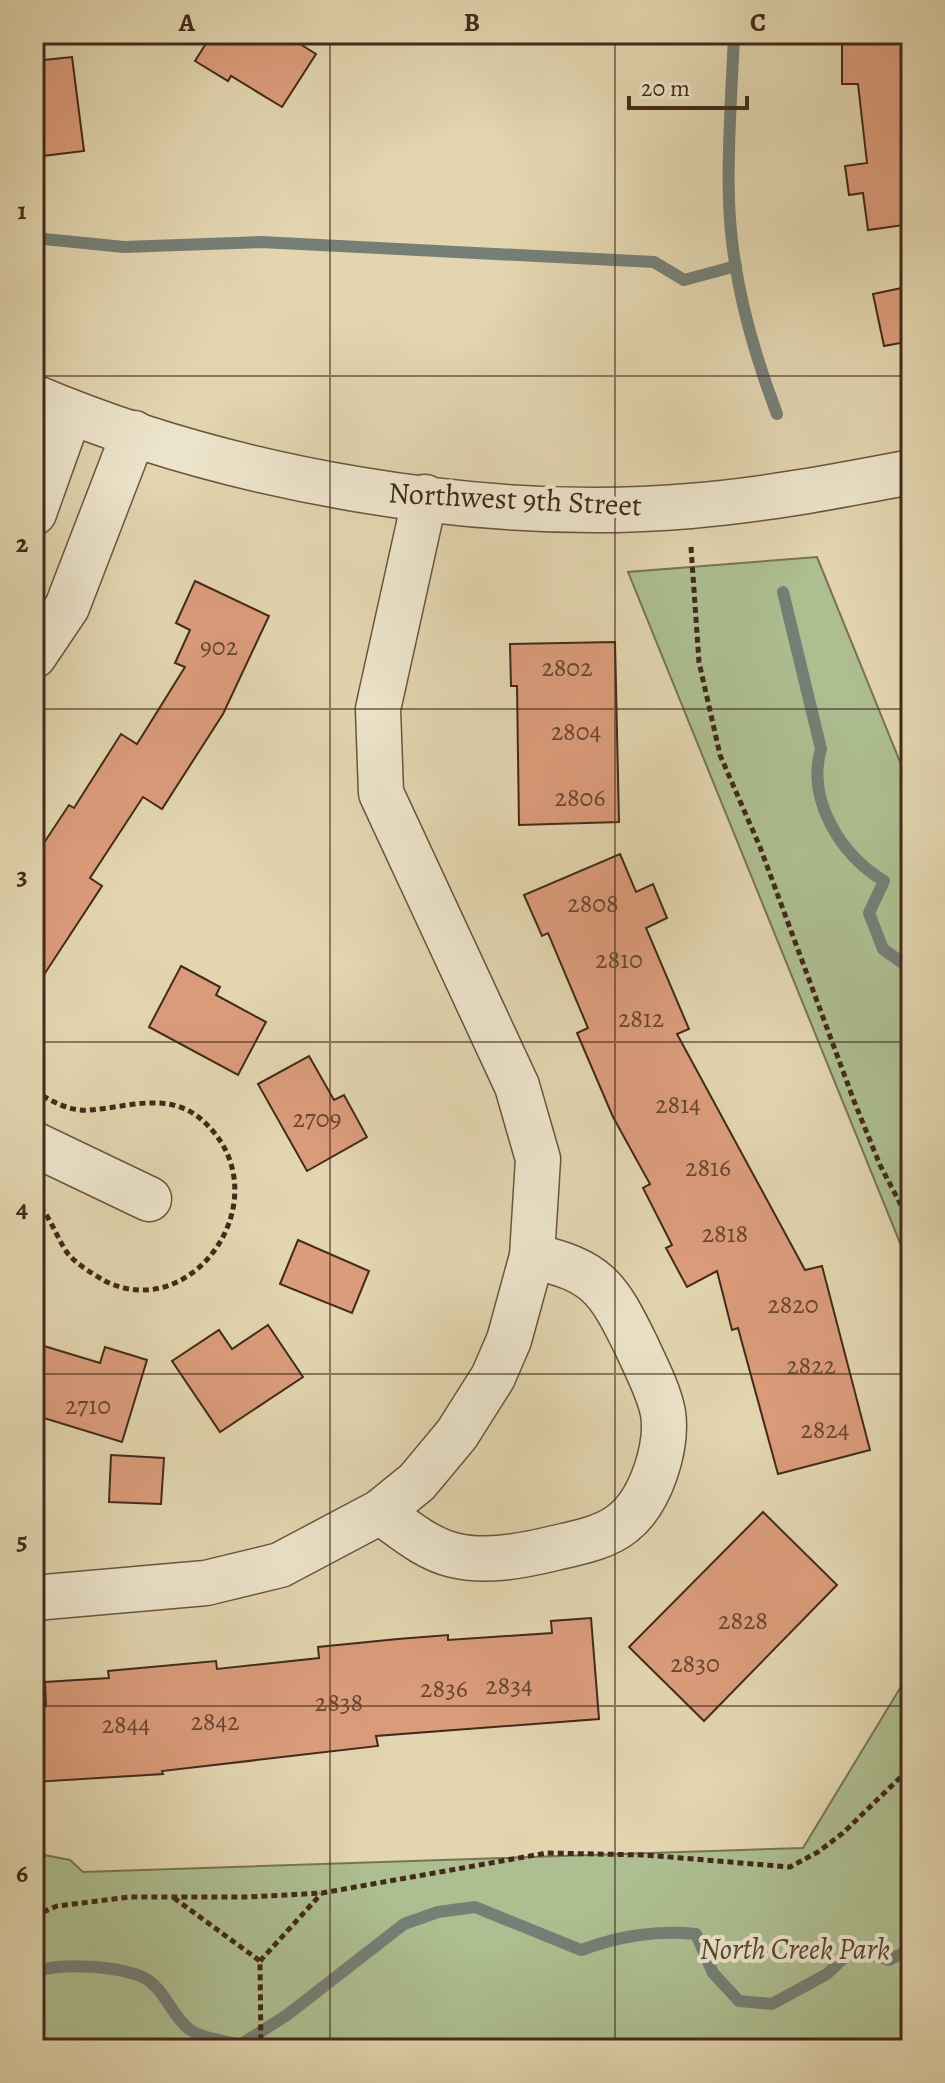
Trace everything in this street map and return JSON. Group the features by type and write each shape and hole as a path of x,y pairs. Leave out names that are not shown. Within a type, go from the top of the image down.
{"street":[{"name":"Northwest 9th Street","path":"52,404 134,433 299,478 425,497 574,508 689,507 805,492 911,472"},
{"path":"34,513 52,404"},
{"path":"34,656 67,607 134,433"},
{"path":"34,1598 206,1583 280,1565 380,1512 417,1482 447,1446 493,1377 521,1307 532,1256 538,1159 517,1086 381,793 378,709 425,497"},
{"path":"34,1144 149,1199"},
{"path":"380,1512 427,1545 453,1555 479,1558 526,1555 587,1540 622,1523 646,1493 663,1439 663,1412 632,1338 599,1282 572,1265 532,1256"}],"path":[{"path":"689,507 699,662 720,755 766,862 859,1114 911,1224"},
{"path":"34,1916 57,1906 91,1900 322,1893 547,1853 645,1855 790,1867 843,1833 911,1767"},
{"path":"261,2049 260,1961 322,1893"},
{"path":"173,1897 260,1961"}],"green space":[{"path":"817,557 911,789 911,1270 628,572"},
{"name":"North Creek Park","path":"911,1670 911,2049 34,2049 34,1853 70,1860 83,1872 803,1848"}],"building":[{"path":"212,34 284,34 316,54 282,107 231,76 228,81 195,61"},
{"path":"842,34 911,34 911,224 868,230 863,193 849,195 845,166 867,163 858,84 842,84"},
{"path":"72,57 84,151 34,157 34,61"},
{"path":"911,286 911,341 884,346 873,294"},
{"path":"195,581 269,616 223,714 162,809 143,797 90,878 102,886 34,990 34,858 69,805 74,808 121,734 137,744 185,667 175,663 190,630 176,623"},
{"path":"615,642 619,822 519,825 517,686 511,686 510,644"},
{"path":"620,854 636,892 653,884 667,918 646,928 689,1029 677,1034 805,1270 822,1266 870,1450 778,1474 738,1328 732,1330 717,1271 687,1287 666,1248 672,1245 643,1188 650,1184 613,1117 577,1033 588,1028 548,933 542,936 524,895"},
{"path":"181,966 220,987 216,995 266,1022 238,1075 149,1027"},
{"path":"309,1056 334,1100 344,1095 367,1137 307,1171 258,1084"},
{"path":"298,1240 369,1271 352,1313 280,1284"},
{"path":"268,1325 303,1377 220,1432 172,1361 219,1330 232,1349"},
{"path":"34,1343 100,1363 105,1347 147,1360 122,1442 34,1415"},
{"path":"111,1455 164,1458 161,1504 109,1502"},
{"path":"763,1512 837,1585 704,1721 629,1647"},
{"path":"591,1618 599,1719 376,1736 378,1746 162,1771 163,1774 34,1782 34,1707 46,1706 45,1682 109,1678 108,1671 216,1661 217,1669 319,1658 318,1647 398,1639 448,1635 448,1640 552,1633 551,1621"}],"waterway":[{"path":"734,34 729,159 734,255 744,309 777,414"},
{"path":"34,238 124,247 261,242 654,262 684,280 736,266"},
{"path":"783,592 821,749 818,787 823,806 841,841 854,857 884,881 869,913 883,949 911,969"},
{"path":"34,1973 74,1966 109,1968 138,1975 160,1991 180,2020 192,2031 240,2045 287,2015 404,1924 438,1912 475,1907 581,1950 638,1935 696,1934 713,1973 739,2001 772,2004 827,1974 854,1948 889,1960 911,1949"}]}
